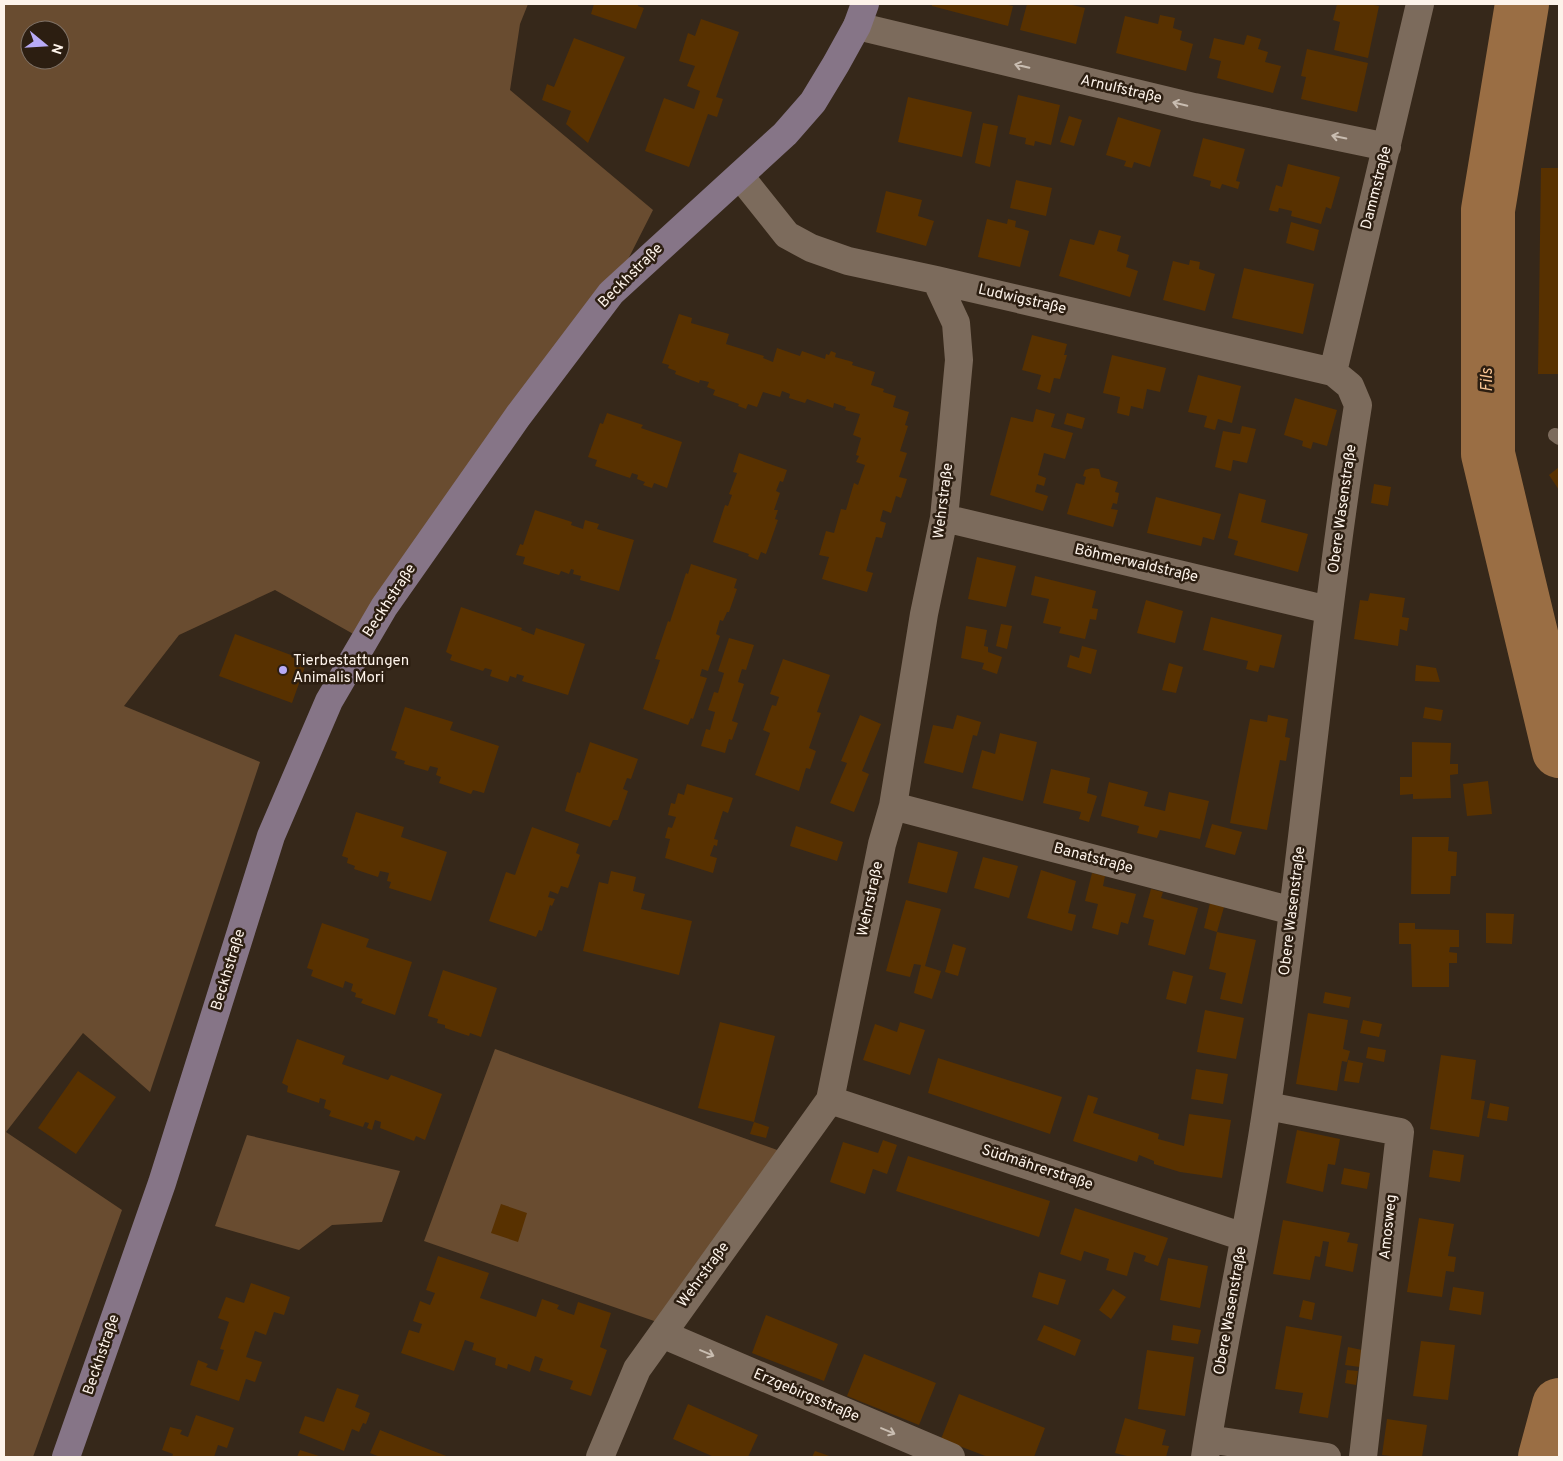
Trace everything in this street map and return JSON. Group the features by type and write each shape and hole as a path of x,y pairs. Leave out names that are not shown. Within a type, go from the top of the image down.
{"street":[{"name":"Dammstraße","path":"1333,372 1420,4"},
{"name":"Arnulfstraße","path":"861,15 1194,107 1387,146"},
{"name":"Beckhstraße","path":"66,1457 162,1183 271,836 329,701 384,608 518,416 611,293 785,134 813,102 836,64 861,15"},
{"name":"Ludwigstraße","path":"740,176 787,236 848,261 1333,372"},
{"name":"Wehrstraße","path":"600,1457 637,1368 830,1100 882,844 892,806 924,614 944,518 959,360 956,323 936,280"},
{"name":"Obere Wasenstraße","path":"1207,1448 1267,1106 1293,911 1329,610 1358,405 1350,386 1333,372"},
{"name":"Böhmerwaldstraße","path":"944,518 1329,610"},
{"name":"Banatstraße","path":"892,806 1293,911"},
{"name":"Südmährerstraße","path":"830,1100 1244,1237"},
{"name":"Amosweg","path":"1267,1106 1400,1132 1363,1457"},
{"name":"Erzgebirgsstraße","path":"662,1334 951,1457"},
{"path":"1207,1448 1327,1457"}],"shaded area":[{"path":"4,4 528,4 520,24 510,90 653,210 611,293 364,640 275,590 179,635 124,706 260,762 150,1092 83,1033 6,1132 122,1210 33,1457 4,1457"},
{"path":"495,1049 780,1151 657,1322 424,1241"},
{"path":"247,1135 400,1171 382,1222 332,1225 299,1250 215,1226"}],"building":[{"path":"594,4 638,4 638,6 644,8 636,29 591,14"},
{"path":"932,4 1003,4 1013,6 1008,26 932,6"},
{"path":"1027,4 1068,4 1085,8 1076,44 1020,30"},
{"path":"1337,4 1379,6 1368,58 1334,50 1340,22 1333,20"},
{"path":"1160,15 1175,18 1173,28 1182,31 1180,40 1193,44 1186,71 1116,53 1125,16 1158,24"},
{"path":"701,19 739,32 716,97 723,99 717,117 708,114 689,167 645,151 664,98 694,109 700,91 687,86 695,66 679,61 688,33 695,36"},
{"path":"1247,35 1261,39 1258,49 1268,52 1265,62 1281,66 1273,93 1217,78 1221,61 1209,58 1214,38 1244,45"},
{"path":"574,38 625,57 588,143 566,124 571,111 542,100 547,84 554,87"},
{"path":"1307,49 1368,63 1357,112 1301,99 1306,77 1301,76"},
{"path":"1018,95 1060,105 1051,145 1035,141 1034,146 1025,144 1026,138 1009,134"},
{"path":"908,97 972,112 962,157 898,142"},
{"path":"1069,116 1082,120 1074,146 1060,142"},
{"path":"1118,117 1161,130 1150,167 1134,162 1132,168 1124,166 1126,161 1106,155"},
{"path":"983,123 998,126 990,167 975,163"},
{"path":"1203,138 1245,149 1236,181 1240,182 1238,189 1222,184 1220,189 1210,186 1211,181 1193,176"},
{"path":"1288,164 1340,177 1331,209 1326,207 1321,224 1291,216 1292,211 1279,208 1278,212 1269,210 1276,185 1282,187"},
{"path":"1541,168 1559,168 1559,374 1538,374"},
{"path":"1016,180 1052,188 1046,216 1010,208"},
{"path":"886,191 922,200 918,216 934,221 926,246 876,232"},
{"path":"987,219 1007,224 1008,219 1016,221 1015,227 1029,231 1020,267 978,257"},
{"path":"1291,222 1319,230 1314,251 1286,243"},
{"path":"1099,230 1121,236 1117,251 1129,255 1126,267 1138,271 1130,297 1059,276 1070,239 1094,245"},
{"path":"1190,260 1200,262 1199,269 1215,274 1205,311 1163,300 1173,261 1189,265"},
{"path":"1244,268 1314,284 1303,334 1232,318"},
{"path":"679,314 692,318 691,323 729,334 726,344 764,356 763,358 773,362 777,348 800,356 802,351 825,359 826,354 829,355 831,351 836,353 835,357 853,362 852,365 875,372 871,385 884,389 883,392 896,396 893,407 909,412 905,425 908,426 900,451 907,453 899,477 907,479 901,498 896,496 891,513 883,510 880,521 886,523 882,538 876,537 866,571 873,573 867,592 822,579 829,557 819,555 826,531 834,533 841,509 846,510 854,483 858,485 865,465 856,462 859,456 856,455 861,438 853,435 860,414 845,410 846,407 834,403 833,408 807,399 805,403 789,398 790,394 782,391 780,397 763,392 757,407 748,404 746,409 738,406 739,404 713,395 715,390 707,387 709,382 700,380 699,383 675,374 676,371 668,368 669,365 662,363"},
{"path":"1032,335 1067,344 1064,355 1067,355 1060,379 1054,378 1050,393 1037,389 1041,375 1022,370"},
{"path":"1112,355 1166,368 1160,392 1147,389 1143,409 1131,406 1129,416 1117,413 1120,397 1103,393"},
{"path":"1198,375 1241,386 1232,423 1218,419 1215,430 1204,427 1207,416 1188,412"},
{"path":"1295,398 1337,410 1327,446 1313,442 1311,449 1302,446 1303,441 1284,435"},
{"path":"1036,409 1055,414 1051,427 1073,433 1065,459 1044,453 1038,475 1046,478 1044,486 1037,484 1035,492 1048,496 1043,511 990,495 1011,417 1033,422"},
{"path":"607,413 643,425 641,428 682,442 667,488 654,483 652,488 643,485 645,482 637,479 638,475 632,473 630,478 595,466 597,460 588,457 600,423 603,424"},
{"path":"1067,413 1085,418 1082,429 1064,424"},
{"path":"1242,426 1256,429 1247,463 1233,460 1231,471 1215,467 1223,431 1240,434"},
{"path":"739,453 787,470 783,482 780,481 776,491 780,493 774,510 778,510 775,519 778,520 766,554 761,552 758,560 748,556 749,554 713,542 725,505 728,506 732,495 729,494 737,473 733,472"},
{"path":"1559,467 1559,490 1549,475"},
{"path":"1099,469 1101,477 1118,482 1115,492 1119,493 1117,504 1113,503 1111,509 1118,510 1113,527 1067,514 1076,483 1084,485 1086,477 1083,476 1085,470"},
{"path":"1374,484 1391,487 1388,506 1371,503"},
{"path":"1239,493 1266,500 1261,522 1308,534 1298,572 1234,555 1238,541 1228,538"},
{"path":"1156,497 1221,514 1214,540 1203,537 1201,546 1147,533"},
{"path":"535,510 572,522 571,525 583,529 585,520 599,524 597,529 634,540 619,591 580,580 581,576 573,574 574,570 571,569 569,574 561,571 559,575 523,564 525,557 516,555 520,544 523,545"},
{"path":"977,557 1016,566 1006,607 968,599"},
{"path":"691,564 737,579 734,588 737,589 729,612 727,612 723,621 720,620 716,634 720,636 708,671 702,669 700,676 707,678 693,719 691,718 688,725 643,709 660,660 655,659"},
{"path":"1035,576 1096,591 1092,608 1098,609 1096,620 1090,619 1085,639 1059,633 1061,627 1043,623 1049,599 1031,595"},
{"path":"1370,593 1405,598 1402,617 1409,618 1407,631 1400,629 1398,646 1354,639 1360,600 1368,601"},
{"path":"1146,600 1183,611 1175,643 1137,633"},
{"path":"461,607 522,628 521,630 534,635 536,628 585,644 568,695 522,681 524,676 517,674 516,678 510,676 508,682 490,676 492,670 485,668 483,671 450,660 452,655 446,652"},
{"path":"1211,617 1282,635 1274,668 1260,665 1258,672 1246,669 1248,661 1203,650"},
{"path":"1001,624 1012,626 1007,649 996,646"},
{"path":"966,626 987,630 984,646 988,647 988,652 1002,657 997,674 982,669 984,663 961,658"},
{"path":"235,634 307,661 292,703 219,676"},
{"path":"729,638 754,645 746,670 742,669 738,682 744,684 732,721 738,723 732,740 729,739 725,753 701,746 706,729 710,730 715,712 708,710 714,692 718,693 724,673 718,671"},
{"path":"1082,646 1097,650 1091,674 1067,667 1070,655 1079,658"},
{"path":"783,659 830,675 817,712 821,713 809,748 816,751 810,769 806,768 799,791 755,775 770,733 763,730 772,705 776,706 779,697 770,694"},
{"path":"1169,663 1183,667 1176,693 1162,690"},
{"path":"1416,665 1436,668 1440,682 1415,681"},
{"path":"405,707 453,722 450,730 499,746 484,793 473,790 471,794 439,783 441,777 436,775 438,768 430,766 428,771 404,764 405,761 395,758 397,752 391,750"},
{"path":"1425,707 1443,710 1441,721 1423,718"},
{"path":"860,715 881,724 862,771 869,774 854,812 830,803 847,763 841,761"},
{"path":"957,715 981,722 977,736 973,735 963,773 924,763 933,725 953,729"},
{"path":"1268,715 1288,719 1285,737 1290,738 1286,761 1280,760 1267,830 1230,823 1250,719 1267,722"},
{"path":"1000,733 1037,742 1023,801 972,788 982,750 995,754"},
{"path":"590,742 638,759 631,779 627,778 623,789 628,791 618,820 613,820 610,827 565,811 577,772 580,773"},
{"path":"1412,742 1451,743 1450,764 1458,764 1458,774 1450,775 1451,798 1413,799 1413,794 1400,795 1400,777 1412,777"},
{"path":"1051,769 1090,778 1087,793 1097,796 1089,822 1079,819 1081,812 1043,803"},
{"path":"1488,781 1492,814 1467,816 1463,784"},
{"path":"1109,782 1148,792 1144,806 1165,811 1169,792 1209,801 1200,839 1160,830 1157,838 1137,833 1139,826 1101,816"},
{"path":"687,784 733,798 728,813 723,811 714,839 718,840 717,846 714,845 710,856 717,858 713,873 665,858 670,839 665,838 668,827 672,828 676,817 668,815 671,803 675,804 678,793 684,795"},
{"path":"356,812 404,827 401,837 447,852 431,901 389,888 391,882 387,881 389,873 380,871 378,877 354,869 355,866 347,863 348,858 342,856"},
{"path":"1212,824 1242,832 1235,855 1205,847"},
{"path":"796,826 843,842 837,861 790,846"},
{"path":"532,827 579,844 576,853 580,855 568,888 561,886 558,894 550,891 548,897 555,899 552,906 550,905 542,931 539,930 536,937 489,921 506,872 515,875"},
{"path":"1412,837 1449,837 1448,851 1457,852 1456,876 1451,876 1450,894 1411,894"},
{"path":"918,842 958,852 947,893 908,883"},
{"path":"983,857 1018,866 1009,898 974,888"},
{"path":"1041,870 1076,881 1068,913 1076,915 1072,931 1027,918"},
{"path":"611,871 636,877 633,891 645,894 641,909 692,921 679,975 583,951 599,882 608,884"},
{"path":"1092,873 1105,876 1103,886 1136,894 1128,924 1121,922 1118,935 1092,928 1098,904 1085,901"},
{"path":"1151,889 1163,892 1161,898 1198,908 1185,955 1148,945 1154,920 1143,917"},
{"path":"906,900 941,909 925,966 941,971 932,999 914,993 921,965 914,964 910,977 886,971"},
{"path":"1210,903 1224,907 1217,932 1204,928"},
{"path":"1486,913 1514,914 1512,944 1486,943"},
{"path":"322,923 369,939 366,947 412,962 395,1015 361,1003 363,999 355,997 356,993 351,991 353,984 345,981 343,988 311,976 313,970 307,968"},
{"path":"1399,923 1415,923 1415,929 1459,930 1459,947 1450,947 1449,952 1457,953 1457,963 1449,963 1449,987 1412,987 1411,944 1399,944"},
{"path":"1217,932 1256,940 1242,1004 1220,999 1226,973 1209,969"},
{"path":"953,944 966,948 958,976 945,972"},
{"path":"443,970 497,988 481,1037 470,1033 469,1036 445,1028 445,1025 437,1023 438,1019 428,1016"},
{"path":"1173,971 1193,976 1186,1004 1166,999"},
{"path":"1325,992 1351,997 1349,1008 1323,1003"},
{"path":"1205,1010 1244,1018 1236,1059 1197,1052"},
{"path":"1308,1013 1348,1020 1343,1049 1350,1051 1347,1062 1342,1061 1337,1091 1296,1084"},
{"path":"1363,1020 1382,1024 1379,1037 1360,1033"},
{"path":"720,1022 775,1036 754,1122 698,1108"},
{"path":"900,1022 925,1030 910,1075 863,1060 875,1024 897,1032"},
{"path":"297,1039 345,1056 342,1064 388,1080 391,1075 442,1094 425,1140 416,1136 414,1141 380,1128 381,1122 375,1120 372,1130 367,1128 369,1123 365,1122 363,1127 329,1116 331,1111 324,1108 326,1100 320,1098 319,1103 287,1092 288,1086 282,1083"},
{"path":"1368,1047 1386,1050 1384,1062 1366,1058"},
{"path":"1441,1055 1476,1060 1471,1099 1485,1101 1479,1137 1430,1129"},
{"path":"938,1058 1062,1097 1050,1134 928,1093"},
{"path":"1348,1060 1363,1063 1359,1083 1344,1081"},
{"path":"1196,1069 1228,1074 1223,1104 1191,1099"},
{"path":"78,1071 116,1097 76,1154 38,1128"},
{"path":"1088,1095 1098,1098 1093,1113 1159,1134 1158,1139 1184,1146 1189,1114 1231,1120 1222,1178 1180,1172 1154,1164 1154,1161 1139,1155 1137,1162 1073,1141"},
{"path":"1490,1103 1509,1107 1507,1121 1487,1118"},
{"path":"754,1122 769,1127 766,1138 750,1134"},
{"path":"1297,1130 1340,1139 1335,1165 1328,1164 1323,1192 1286,1183"},
{"path":"883,1140 897,1145 887,1174 873,1169 865,1194 830,1182 843,1142 878,1153"},
{"path":"1433,1150 1464,1155 1460,1182 1429,1177"},
{"path":"908,1156 1050,1201 1039,1237 896,1191"},
{"path":"1344,1168 1370,1173 1367,1189 1341,1184"},
{"path":"501,1204 527,1213 518,1242 491,1233"},
{"path":"1075,1208 1168,1238 1158,1266 1144,1261 1146,1256 1134,1252 1127,1276 1106,1270 1109,1259 1084,1251 1081,1261 1060,1254"},
{"path":"1419,1218 1454,1224 1448,1256 1456,1257 1454,1272 1446,1271 1442,1297 1407,1292"},
{"path":"1283,1220 1350,1233 1347,1242 1358,1244 1353,1272 1325,1266 1329,1242 1323,1241 1320,1257 1315,1256 1310,1280 1273,1274"},
{"path":"438,1256 489,1273 480,1298 536,1317 542,1299 559,1305 557,1309 574,1315 578,1302 611,1313 600,1347 607,1350 591,1396 570,1389 573,1381 539,1370 543,1359 535,1356 530,1372 508,1364 507,1369 495,1365 496,1358 472,1350 474,1343 465,1340 454,1371 401,1353 409,1330 419,1333 422,1324 413,1321 420,1301 430,1305 435,1293 426,1290"},
{"path":"1168,1258 1208,1266 1200,1308 1160,1300"},
{"path":"1039,1272 1066,1280 1058,1305 1032,1297"},
{"path":"251,1283 290,1297 284,1315 274,1312 266,1335 255,1331 246,1357 262,1362 255,1382 246,1379 239,1401 190,1385 198,1360 208,1364 206,1367 217,1371 224,1350 220,1349 229,1322 218,1318 226,1297 244,1303"},
{"path":"1453,1287 1484,1292 1481,1315 1449,1310"},
{"path":"1113,1289 1126,1297 1111,1319 1099,1310"},
{"path":"1303,1300 1315,1303 1312,1320 1299,1317"},
{"path":"766,1315 838,1344 824,1381 752,1353"},
{"path":"1044,1325 1081,1340 1075,1356 1037,1340"},
{"path":"1173,1325 1201,1330 1198,1344 1171,1340"},
{"path":"1286,1326 1342,1336 1328,1418 1299,1413 1303,1393 1275,1389"},
{"path":"1421,1341 1455,1345 1448,1400 1413,1396"},
{"path":"1348,1347 1362,1350 1360,1367 1345,1365"},
{"path":"1147,1350 1194,1357 1185,1416 1138,1409"},
{"path":"864,1354 936,1383 919,1425 847,1396"},
{"path":"1347,1370 1358,1371 1356,1385 1345,1383"},
{"path":"337,1388 359,1395 355,1407 370,1413 366,1424 363,1423 359,1432 352,1429 344,1451 299,1433 305,1416 324,1422"},
{"path":"959,1394 1045,1428 1034,1457 988,1457 941,1439"},
{"path":"688,1404 758,1435 748,1457 714,1457 673,1439"},
{"path":"196,1415 234,1428 227,1448 218,1445 214,1457 172,1457 173,1454 162,1450 170,1427 182,1430 180,1434 188,1437"},
{"path":"1125,1418 1166,1430 1162,1445 1169,1446 1166,1457 1131,1457 1115,1453"},
{"path":"1387,1419 1427,1425 1422,1457 1382,1455"},
{"path":"380,1430 449,1457 380,1457 370,1453"},
{"path":"300,1450 322,1457 297,1457"},
{"path":"815,1451 832,1457 812,1457"}],"waterway":[{"name":"Fils","path":"1522,4 1488,210 1488,454 1559,751"},
{"name":"Fils","path":"1545,1457 1559,1405"}],"place":[{"name":"Tierbestattungen Animalis Mori","path":"283,670"}]}
